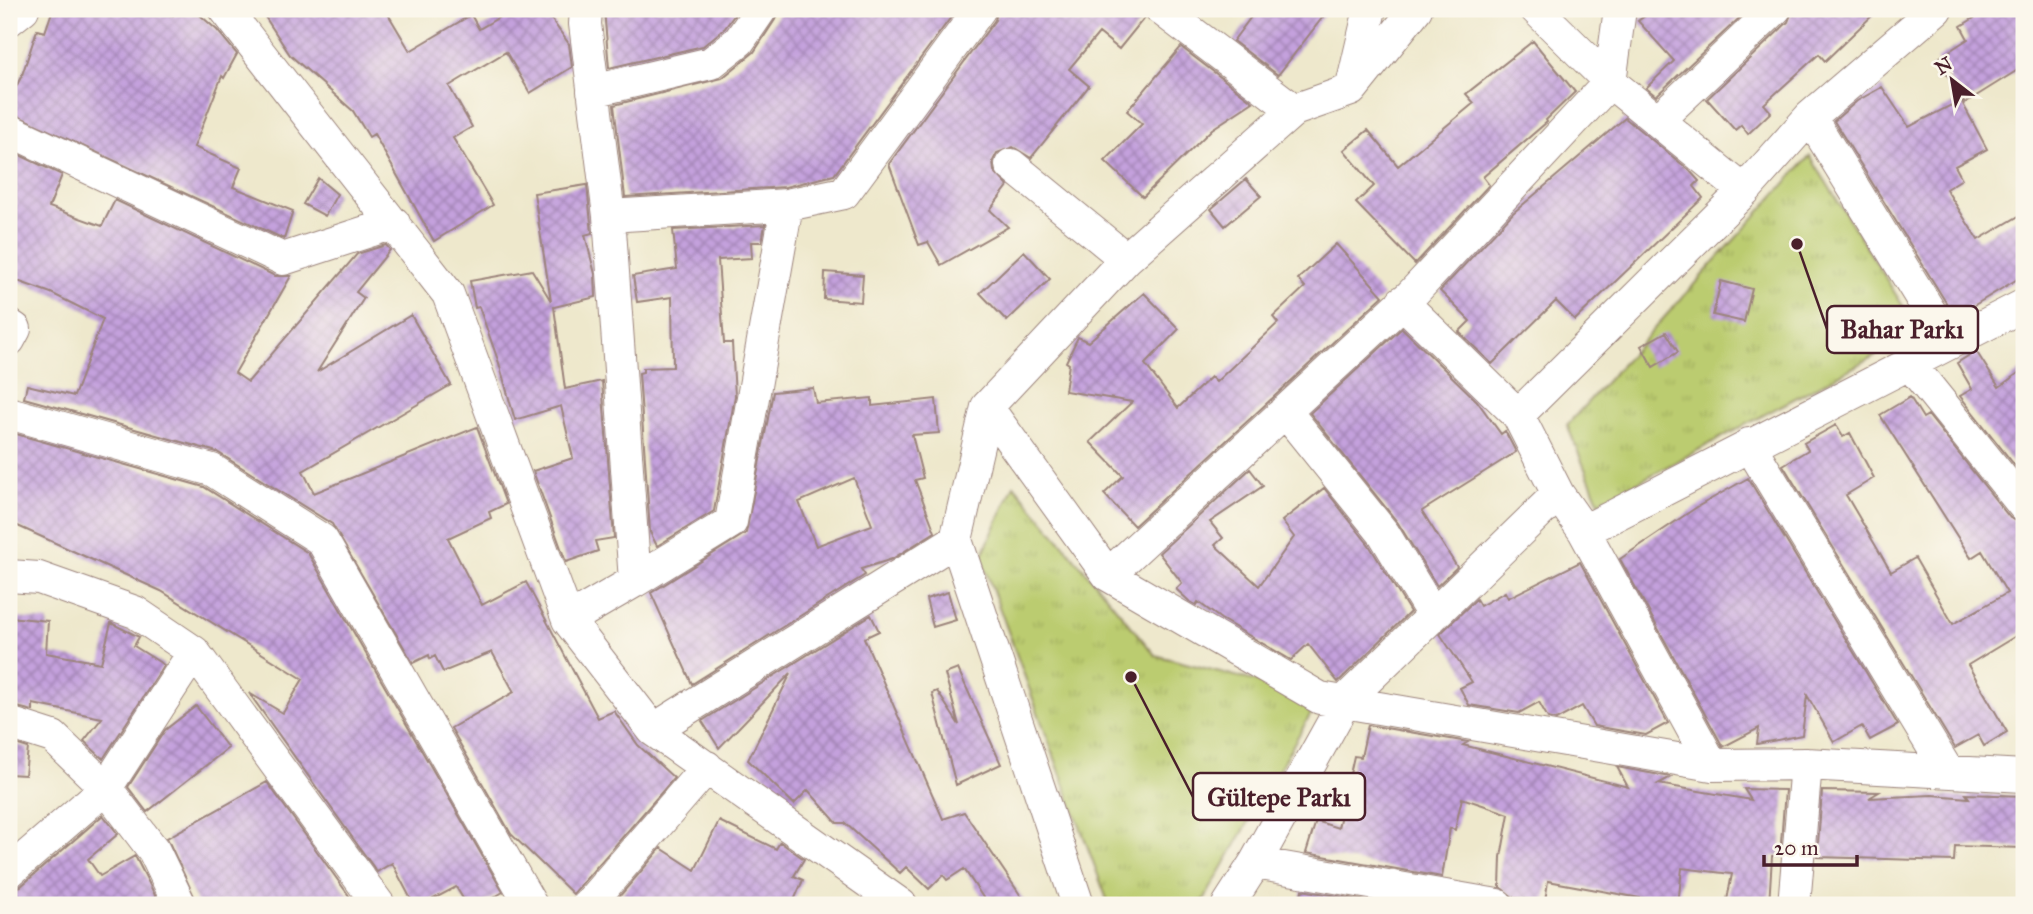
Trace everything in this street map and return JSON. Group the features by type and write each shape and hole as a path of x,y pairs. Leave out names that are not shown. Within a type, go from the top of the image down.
{"street":[{"path":"9,20 23,9"},
{"path":"593,91 711,63 739,41 761,9"},
{"path":"609,216 787,205 844,193 980,9"},
{"path":"1161,9 1294,110"},
{"path":"1351,90 1370,9"},
{"path":"1078,905 956,540 987,408 1126,259 1294,110 1351,90 1416,9"},
{"path":"1535,9 1610,82 1744,191"},
{"path":"1108,575 1402,302 1610,82 1620,9"},
{"path":"1658,120 1775,9"},
{"path":"1518,415 1744,191 1810,117 1937,9"},
{"path":"232,11 448,294 568,620 653,730 901,905"},
{"path":"579,14 593,91 609,216 635,581"},
{"path":"1810,117 1949,343"},
{"path":"9,130 283,259 394,223"},
{"path":"1011,164 1126,259"},
{"path":"568,620 731,522 787,205"},
{"path":"1402,302 1518,415 1558,494 1584,531 1712,765"},
{"path":"1584,531 2024,305"},
{"path":"9,325 15,329 9,340"},
{"path":"1909,363 2024,506"},
{"path":"987,408 1108,575 1320,698 1712,765 1806,764 2024,776"},
{"path":"1284,411 1360,500 1433,615"},
{"path":"9,414 212,470 321,540 531,905"},
{"path":"1749,444 1948,772"},
{"path":"1228,905 1255,863 1345,701 1558,494"},
{"path":"653,730 956,540"},
{"path":"9,576 38,578 135,612 194,652 379,905"},
{"path":"9,872 106,788 194,652"},
{"path":"9,723 53,737 106,788 154,851 180,905"},
{"path":"1794,905 1806,764"},
{"path":"588,905 707,767"},
{"path":"1255,863 1497,905"}],"green space":[{"path":"1810,156 1919,332 1599,503 1567,425"},
{"path":"1014,485 1155,655 1320,698 1201,905 1109,905 981,558"}],"building":[{"path":"53,9 150,9 173,15 175,9 193,9 217,30 237,54 224,78 222,76 194,147 241,168 233,187 293,211 284,239 9,112 9,101 22,75 37,30 45,32"},
{"path":"260,9 385,9 410,51 471,15 479,29 513,9 544,9 569,44 572,67 530,93 506,52 449,86 472,127 453,138 493,205 434,241 374,134 369,137 353,111 290,55"},
{"path":"604,9 737,11 725,28 703,46 609,68"},
{"path":"782,9 957,9 834,175 785,187 625,197 614,105 722,78 754,52"},
{"path":"998,9 1143,9 1145,17 1119,49 1099,33 1069,69 1089,86 1031,158 1013,147 997,153 993,161 994,171 1008,186 990,210 1008,227 941,265 928,242 919,245 889,164 995,20"},
{"path":"1257,9 1329,9 1278,75 1233,41"},
{"path":"1654,9 1749,9 1656,96 1646,88 1674,61 1638,21"},
{"path":"1793,9 1879,9 1825,61 1819,54 1764,104 1771,112 1748,134 1741,125 1735,130 1707,99 1788,22"},
{"path":"1989,9 2024,9 2024,66 1965,103 1937,59 1968,39 1961,26"},
{"path":"1533,41 1575,92 1547,122 1483,177 1489,185 1415,264 1356,203 1374,186 1344,150 1368,130 1398,166 1474,103 1466,94"},
{"path":"1181,47 1253,102 1212,129 1143,197 1105,161 1142,124 1127,111"},
{"path":"1882,87 1909,127 1961,100 1987,149 1955,166 1962,179 1946,189 1978,240 2024,213 2024,275 1955,317 1834,121 1857,101"},
{"path":"1625,118 1689,170 1699,181 1694,186 1703,198 1575,320 1556,301 1492,364 1459,332 1470,321 1440,291 1513,213"},
{"path":"9,150 62,175 49,207 102,226 115,200 275,276 291,276 235,373 248,382 357,254 386,245 390,250 356,292 364,298 317,372 411,315 451,385 303,471 314,493 477,427 506,504 489,512 491,518 448,538 482,605 526,582 598,718 614,711 638,745 674,778 573,894 511,834 451,728 514,692 492,652 443,672 435,656 430,659 429,655 413,663 332,524 217,452 24,398 27,385 74,396 103,319 51,293 9,278"},
{"path":"318,178 337,194 325,216 303,204"},
{"path":"1246,179 1261,196 1225,226 1211,209"},
{"path":"587,185 592,233 585,235 595,274 596,297 554,307 565,389 602,381 614,538 595,541 598,551 566,562 533,471 573,458 561,406 515,420 479,307 475,308 470,281 532,270 551,301 534,193"},
{"path":"765,225 762,242 751,242 752,258 718,260 724,343 732,343 735,396 714,511 657,546 650,532 639,373 643,372 643,368 673,367 672,297 637,302 633,276 677,269 673,230"},
{"path":"1336,244 1383,296 1134,526 1104,494 1123,476 1090,442 1132,402 1065,391 1069,364 1066,362 1078,337 1088,342 1144,293 1179,329 1145,364 1178,408 1211,377 1216,382 1278,323 1273,317 1305,287 1298,279"},
{"path":"1024,251 1050,279 1007,321 980,293"},
{"path":"825,272 863,275 861,302 824,299"},
{"path":"1721,281 1752,289 1744,322 1713,315"},
{"path":"1402,328 1477,401 1501,434 1505,431 1516,452 1422,511 1457,567 1437,586 1398,523 1310,413"},
{"path":"1666,332 1678,352 1653,367 1641,346"},
{"path":"1976,351 1999,387 2024,369 2024,477 1960,396 1972,389 1957,363"},
{"path":"813,388 816,403 872,398 872,406 936,399 939,433 912,435 923,478 915,480 935,532 892,559 861,569 865,575 692,684 651,593 746,533 773,392","holes":["854,478 872,525 816,546 799,502"]},
{"path":"1910,397 1923,418 1928,415 2010,518 2024,524 2024,631 1968,665 2007,732 1984,746 1978,735 1955,748 1783,465 1808,450 1804,443 1836,425 1843,437 1850,433 1874,478 1846,495 1891,572 1915,558 1953,624 2007,593 1982,551 1971,558 1880,415"},
{"path":"9,432 204,487 308,553 503,892 481,905 467,905 456,887 422,905 414,905 392,863 377,872 249,693 283,713 303,679 161,591 9,522"},
{"path":"1250,469 1263,486 1210,522 1223,538 1215,545 1259,586 1294,537 1282,521 1324,488 1369,545 1410,612 1338,682 1308,644 1291,660 1221,619 1198,602 1196,605 1189,601 1176,589 1182,583 1159,553"},
{"path":"1748,478 1898,725 1870,740 1862,726 1834,742 1807,695 1802,735 1757,744 1759,728 1723,747 1620,559 1697,507"},
{"path":"1580,562 1668,723 1646,735 1594,726 1582,706 1556,720 1548,718 1539,702 1519,713 1469,705 1460,688 1472,682 1440,634 1476,599 1480,606 1505,592 1508,598"},
{"path":"948,592 956,620 933,627 926,599"},
{"path":"871,615 879,631 864,638 943,819 964,812 1027,905 988,905 964,869 947,880 943,875 929,889 906,867 900,873 845,823 837,823 808,790 794,804 748,760 791,673 719,748 702,721"},
{"path":"9,617 48,621 46,653 101,663 111,623 139,637 134,646 164,665 103,759 84,741 102,718 33,704 33,711 9,705"},
{"path":"958,669 1001,764 956,785 932,693 937,691 959,725 945,674"},
{"path":"196,706 228,748 147,812 128,787 165,730"},
{"path":"1368,725 1468,742 1463,745 1628,787 1617,767 1671,777 1658,784 1751,800 1744,789 1785,790 1780,856 1772,856 1769,905 1727,900 1732,874 1682,868 1678,905 1548,881 1545,902 1514,898 1500,887 1501,857 1509,814 1462,798 1455,830 1450,828 1442,877 1306,853 1316,821 1338,828 1354,756 1361,757"},
{"path":"9,742 28,748 25,775 9,774"},
{"path":"267,782 355,905 198,905 167,838"},
{"path":"1822,791 1879,792 1869,798 1932,795 1969,798 1966,794 2024,796 2024,848 1955,846 1954,861 1817,857"},
{"path":"103,815 118,834 88,859 100,876 135,856 160,905 9,905 9,890 21,886"},
{"path":"719,821 776,849 780,842 804,859 794,876 803,880 792,905 612,905 661,848 695,870"},
{"path":"1302,890 1391,905 1300,905"}],"place":[{"name":"Bahar Parkı","path":"1797,244"},
{"name":"Gültepe Parkı","path":"1131,677"}]}
